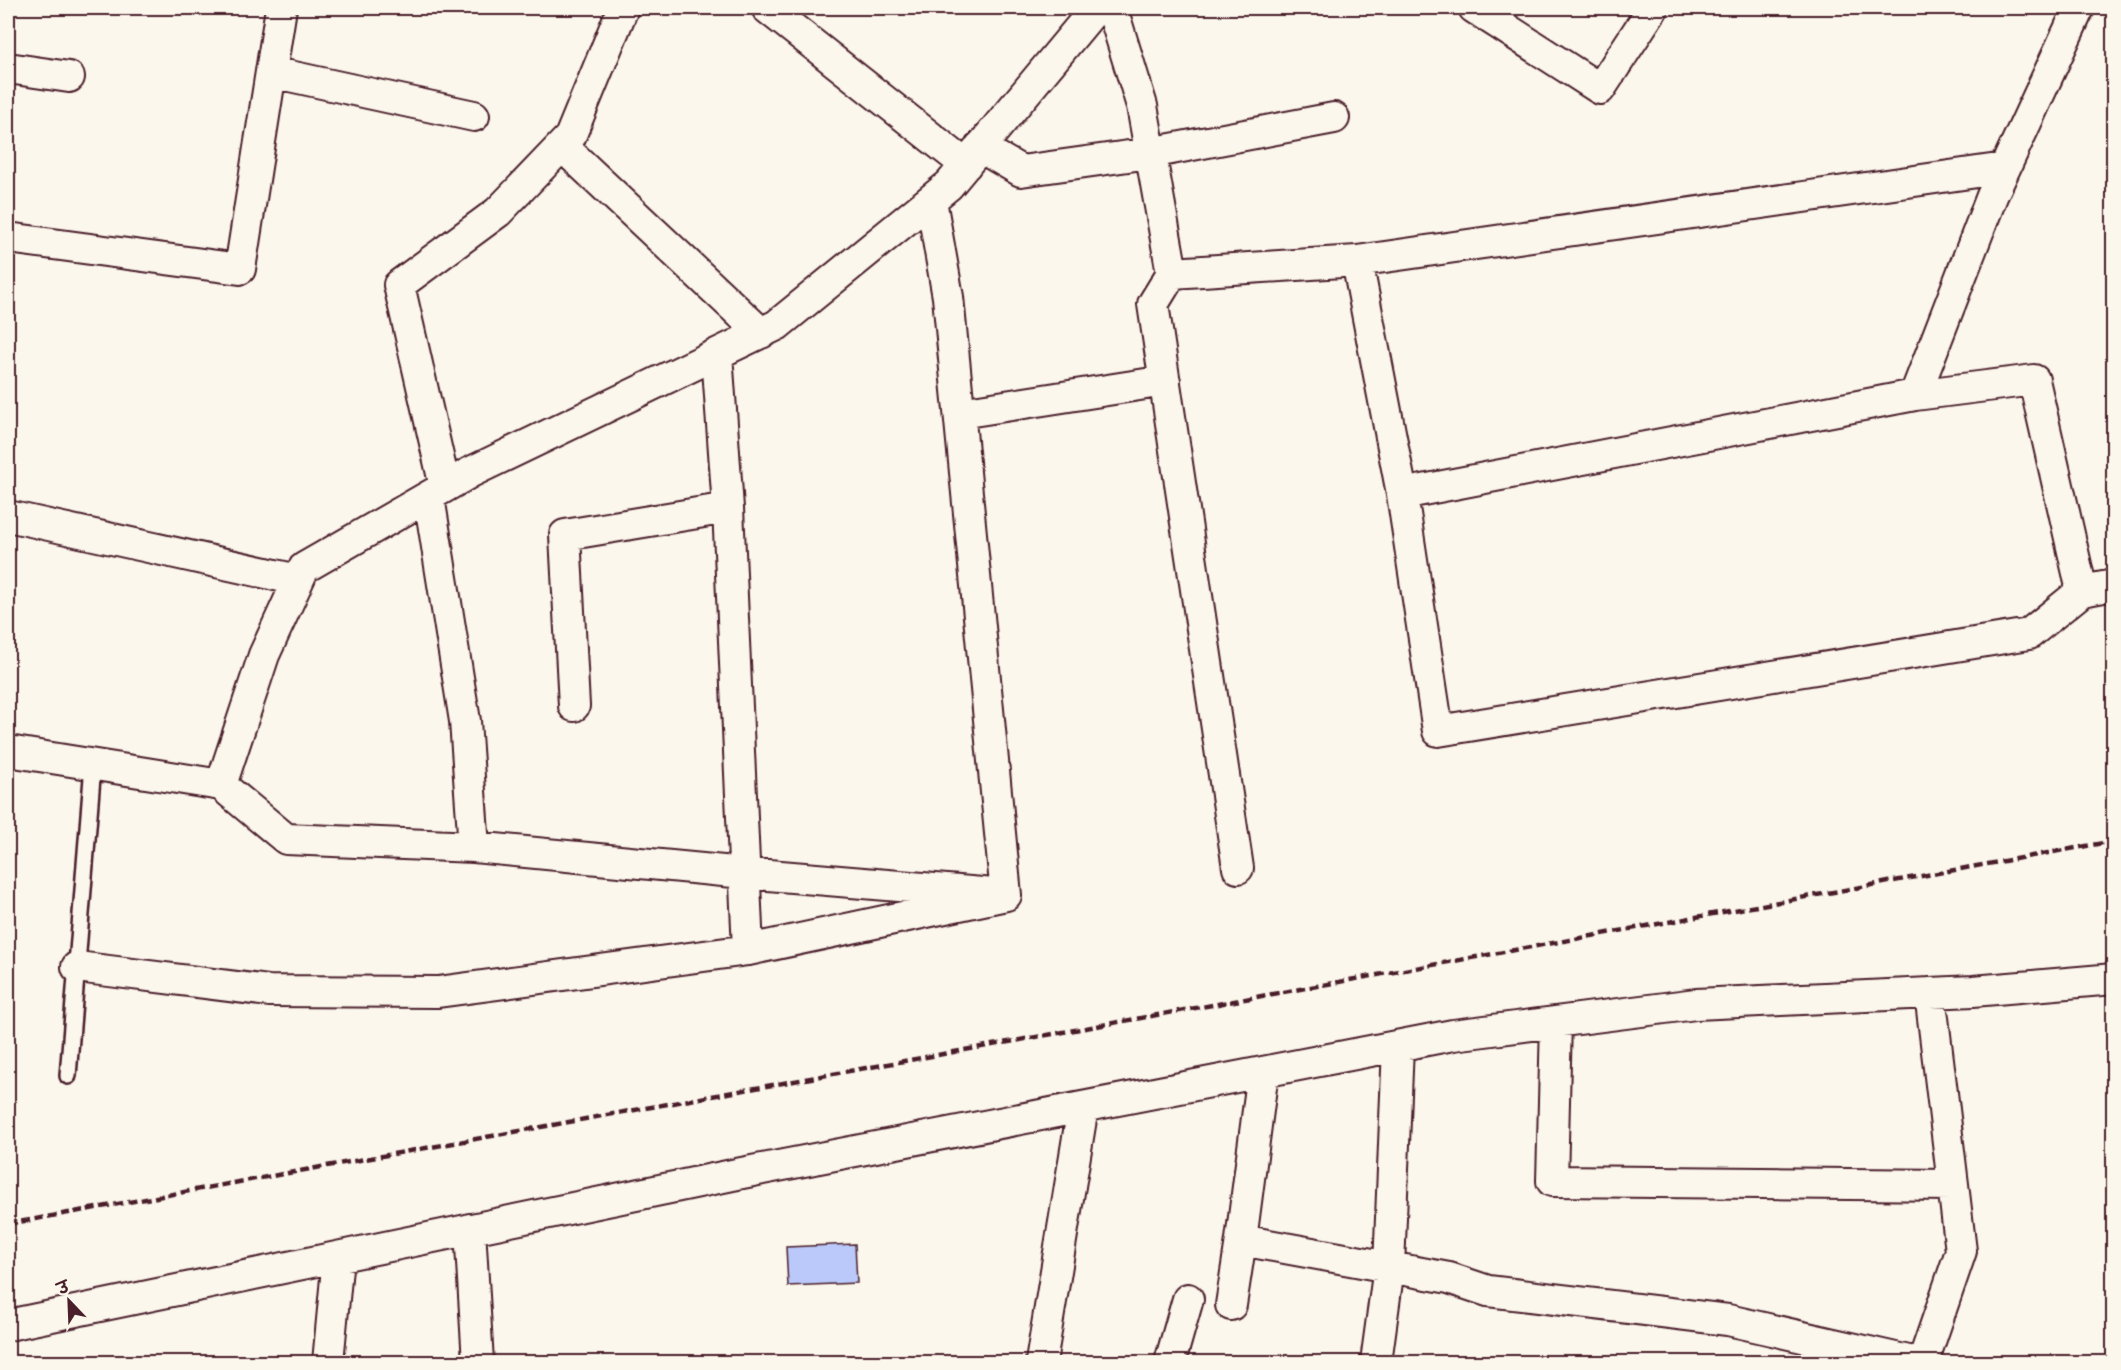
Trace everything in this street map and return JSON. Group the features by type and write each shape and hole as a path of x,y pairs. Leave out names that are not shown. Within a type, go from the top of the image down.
{"street":[{"path":"8,238 240,269 281,8"},
{"path":"474,847 465,721 437,492 399,285 498,212 570,137 624,8"},
{"path":"767,8 973,156 1021,171 1150,153 1334,118"},
{"path":"221,785 264,655 304,568 471,472 777,325 949,185 1096,8"},
{"path":"1112,8 1142,106 1172,273 1153,304 1238,868"},
{"path":"1474,8 1600,89 1653,8"},
{"path":"1915,395 1992,196 2079,8"},
{"path":"8,68 69,77"},
{"path":"271,72 474,116"},
{"path":"562,146 761,333"},
{"path":"1172,273 1357,261 2005,168"},
{"path":"931,200 948,297 1006,895"},
{"path":"1357,261 1402,494 1438,731 2029,634 2082,591 2114,585"},
{"path":"717,354 728,508 748,950"},
{"path":"1402,494 1915,395 2034,380 2082,591"},
{"path":"960,413 1165,381"},
{"path":"573,706 565,535 728,508"},
{"path":"8,516 298,580"},
{"path":"8,751 221,785 286,839 474,847 1006,895"},
{"path":"77,967 269,991 438,992 748,950 1006,895"},
{"path":"8,1325 742,1173 1453,1035 1696,1004 1930,993 2114,979"},
{"path":"1923,1362 1961,1251 1930,993"},
{"path":"1556,1022 1552,1181 1953,1185"},
{"path":"1376,1362 1389,1267 1398,1046"},
{"path":"1231,1305 1263,1072"},
{"path":"1041,1362 1083,1107"},
{"path":"470,1229 478,1362"},
{"path":"1241,1240 1449,1278 1488,1291 1728,1320 1913,1362"},
{"path":"328,1362 338,1257"},
{"path":"1170,1362 1188,1299"}],"lane":[{"path":"68,1076 93,765"}],"building":[{"path":"855,1244 857,1283 788,1286 786,1247"}],"railway":[{"path":"8,1224 2114,841"}]}
